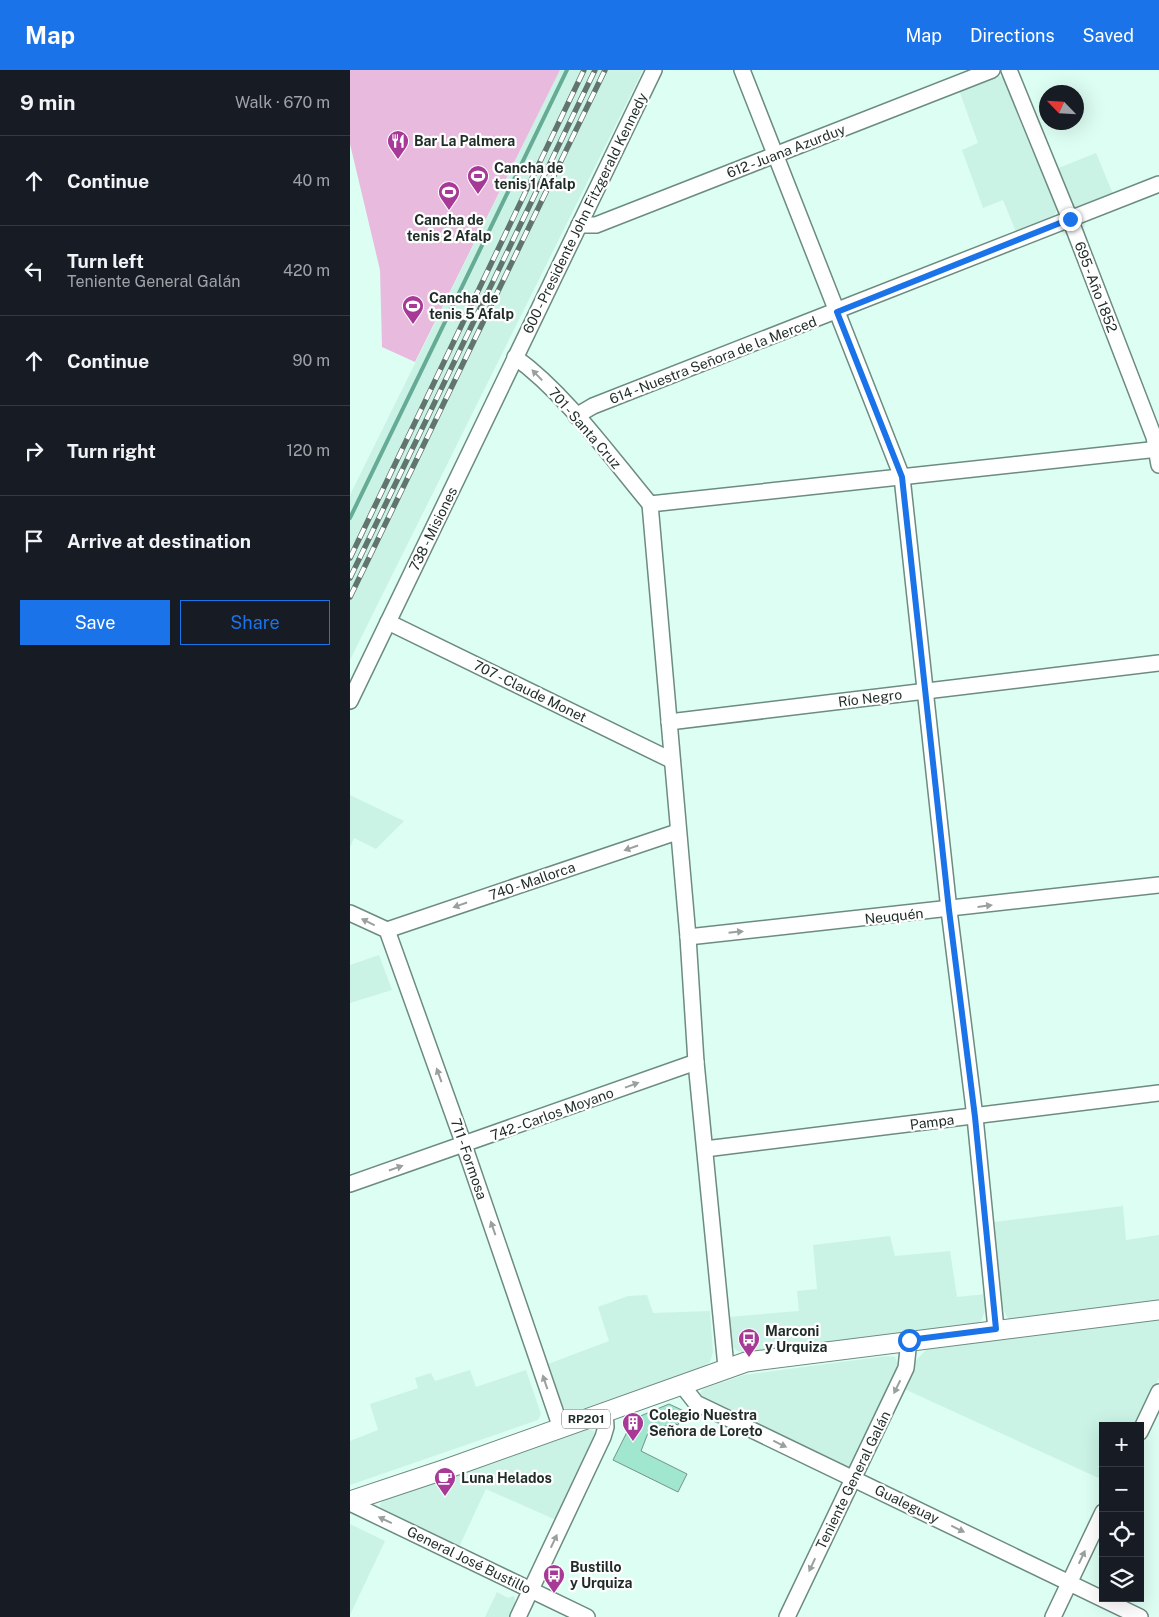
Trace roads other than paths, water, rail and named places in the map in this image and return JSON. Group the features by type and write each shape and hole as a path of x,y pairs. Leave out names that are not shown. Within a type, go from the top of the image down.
{"main road":[{"name":"RP201","path":"350,1502 561,1428 726,1367 746,1362 996,1329 1159,1310"}],"street":[{"name":"600 - Presidente John Fitzgerald Kennedy","path":"515,357 654,70"},
{"path":"742,70 902,477 924,692 975,1117 996,1329"},
{"name":"612 - Juana Azurduy","path":"579,225 596,225 992,70"},
{"name":"695 - Año 1852","path":"1009,70 1070,219 1158,449 1159,465"},
{"name":"614 - Nuestra Señora de la Merced","path":"576,416 593,406 837,312 1159,184"},
{"name":"701 - Santa Cruz","path":"515,357 533,370 576,416 650,504"},
{"name":"738 - Misiones","path":"350,701 515,357"},
{"path":"726,1367 696,1062 688,937 677,832 670,722 650,504 1158,449"},
{"name":"707 - Claude Monet","path":"388,622 672,760"},
{"name":"Río Negro","path":"670,722 1159,664"},
{"name":"740 - Mallorca","path":"387,930 677,832"},
{"name":"Neuquén","path":"688,937 949,910 1159,885"},
{"path":"350,913 387,930"},
{"name":"711 - Formosa","path":"387,930 464,1145 561,1428"},
{"name":"742 - Carlos Moyano","path":"350,1184 696,1062"},
{"name":"Pampa","path":"705,1149 1159,1093"},
{"name":"Teniente General Galán","path":"787,1617 906,1368 909,1340"},
{"name":"Gualeguay","path":"680,1384 696,1403 1140,1617"},
{"path":"1144,1424 1159,1392"},
{"path":"518,1617 603,1437 606,1427 605,1411"},
{"name":"General José Bustillo","path":"350,1502 587,1617"},
{"path":"1053,1617 1099,1521"}],"waterway":[{"path":"350,518 567,70"}],"railway":[{"path":"350,558 584,70"},
{"path":"350,578 595,70"},
{"path":"350,597 605,70"}],"place":[{"name":"Bar La Palmera","path":"398,160"},
{"name":"Cancha de tenis 1 Afalp","path":"478,195"},
{"name":"Cancha de tenis 2 Afalp","path":"449,211"},
{"name":"Cancha de tenis 5 Afalp","path":"413,325"},
{"name":"Marconi y Urquiza","path":"749,1358"},
{"name":"Colegio Nuestra Señora de Loreto","path":"633,1442"},
{"name":"Luna Helados","path":"445,1497"},
{"name":"Bustillo y Urquiza","path":"554,1594"}]}
